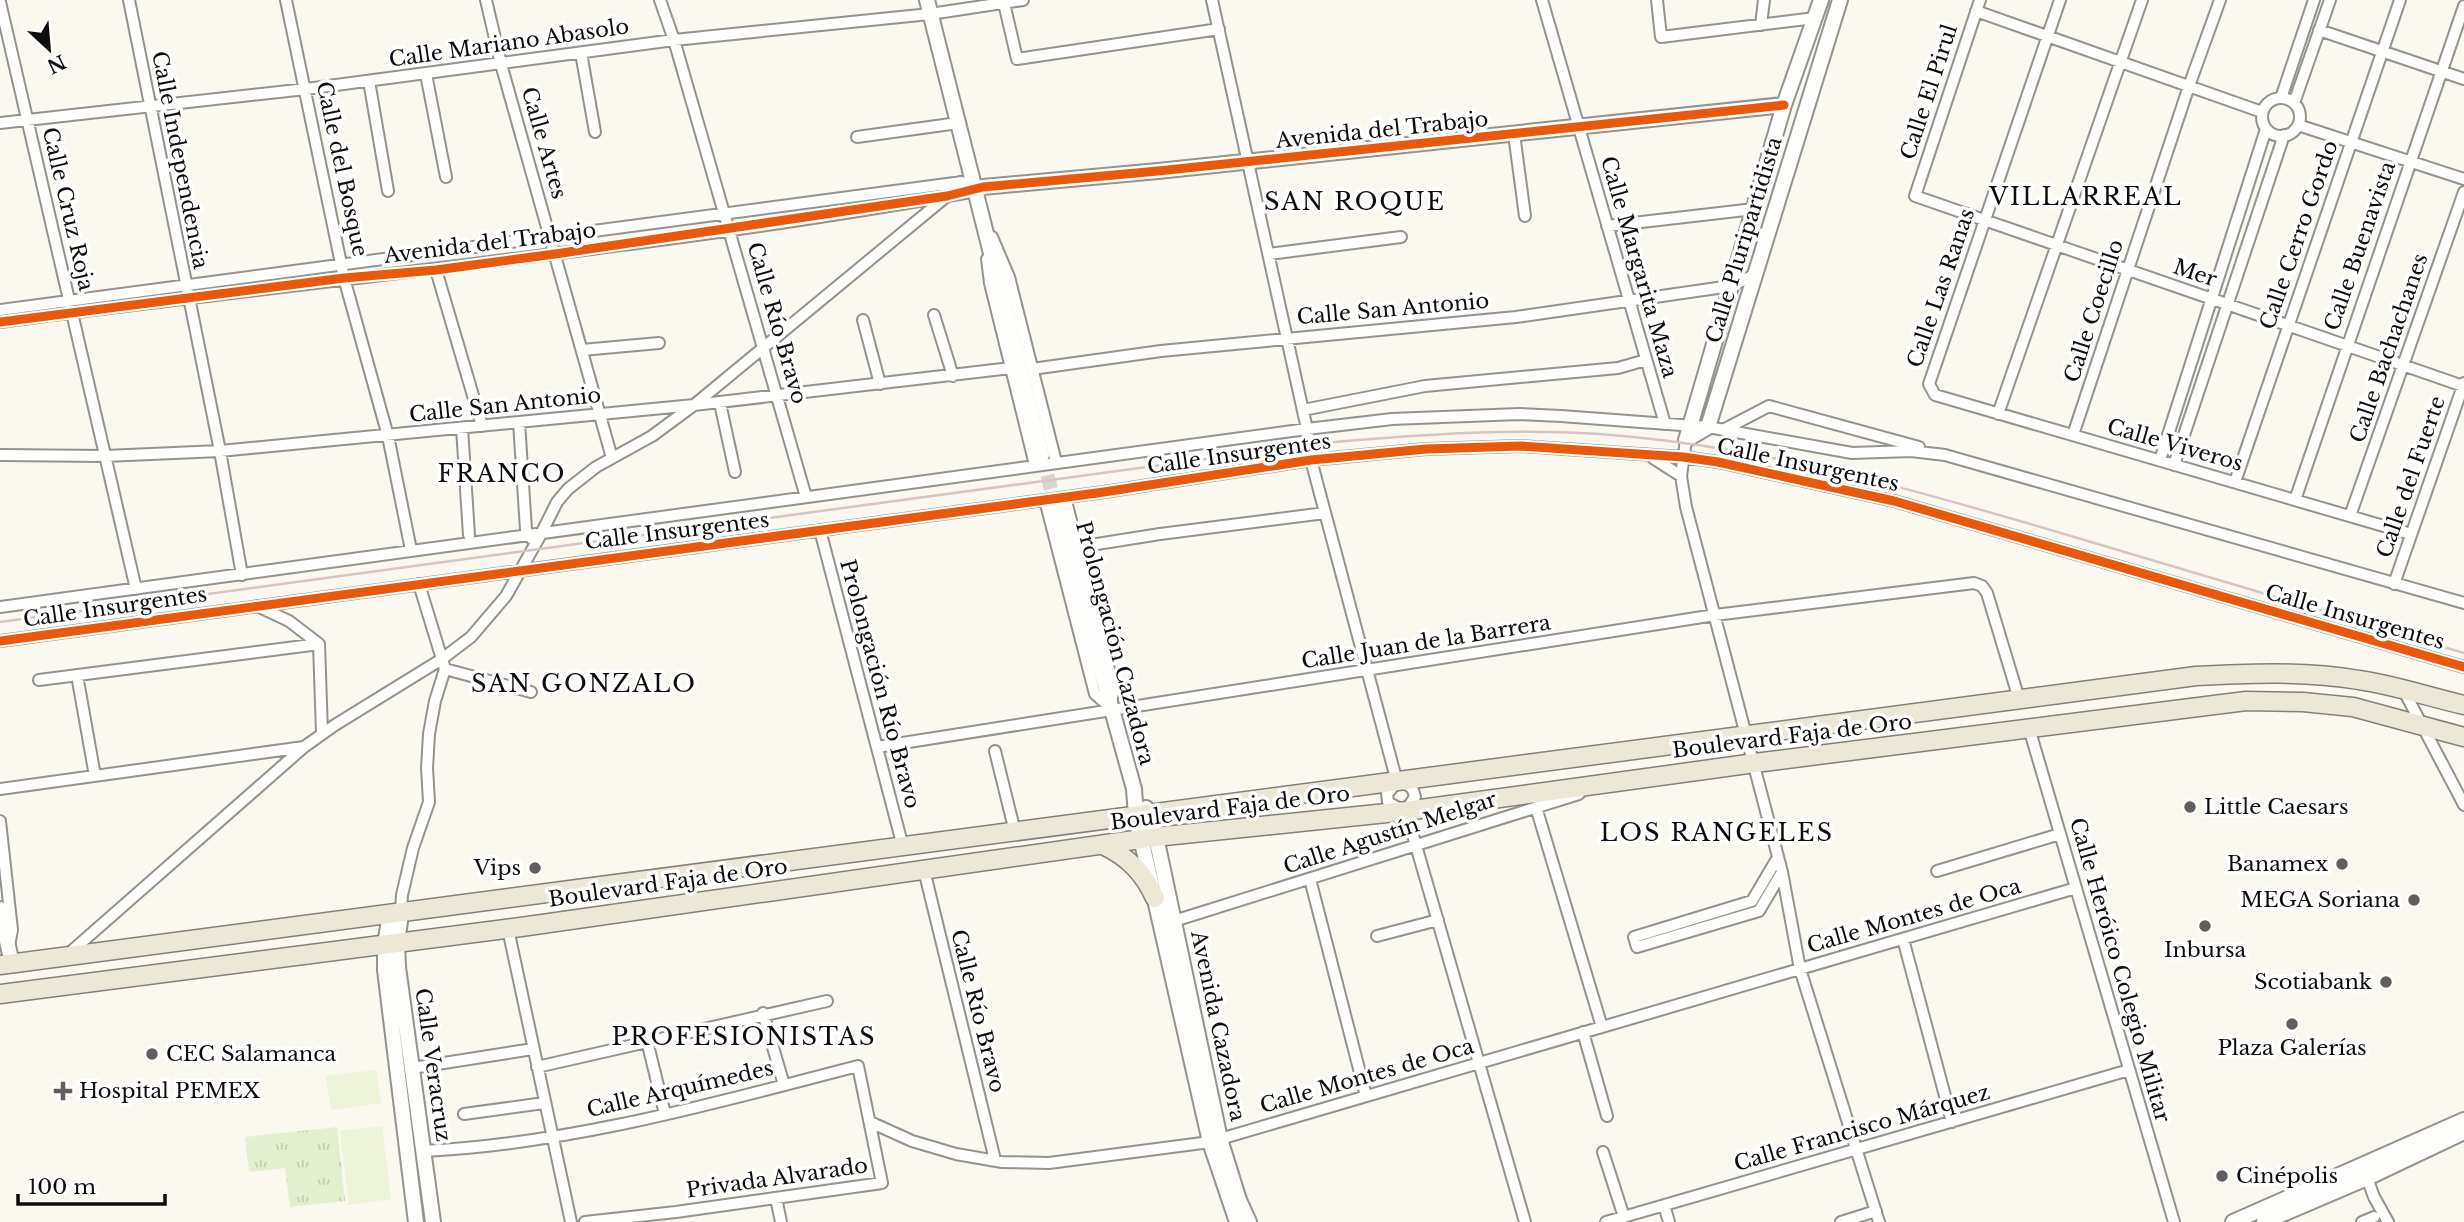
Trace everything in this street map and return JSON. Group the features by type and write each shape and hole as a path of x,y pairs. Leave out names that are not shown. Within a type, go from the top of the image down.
{"main road":[{"name":"Boulevard Faja de Oro","path":"5,954 64,957 2196,676 2302,674 2374,682 2464,705"},
{"path":"2374,682 2369,691 2375,712"},
{"name":"Boulevard Faja de Oro","path":"0,992 508,929 1148,838 1406,811 1755,763 2246,701 2303,702 2375,712 2464,737"},
{"path":"1102,845 1135,866 1155,898"},
{"path":"659,880 663,907"},
{"path":"0,992 9,976 5,954"},
{"path":"64,957 84,966 99,981"}],"street":[{"name":"Calle Independencia","path":"129,0 220,451 242,575"},
{"name":"Calle del Bosque","path":"286,0 344,278 388,436 411,550"},
{"name":"Calle Artes","path":"486,0 612,458"},
{"name":"Calle Río Bravo","path":"660,0 674,40 806,497"},
{"name":"Calle Mariano Abasolo","path":"0,123 306,89 929,7 1023,0"},
{"path":"1212,0 1303,410 1311,460 1397,782"},
{"name":"Calle Margarita Maza","path":"1542,0 1664,424"},
{"path":"1657,0 1661,37 1815,18"},
{"path":"1761,25 1764,0"},
{"name":"Calle Pluripartidista","path":"1821,0 1784,105 1688,433 1682,476 1686,507 1782,872 1800,969 1877,1217"},
{"name":"Calle Pluripartidista","path":"1716,429 1754,275 1840,0"},
{"name":"Calle Las Ranas","path":"1930,389 1928,384 2060,0"},
{"path":"1998,414 2142,0"},
{"name":"Calle Coecillo","path":"2073,435 2220,0"},
{"path":"2281,98 2314,0"},
{"path":"2294,103 2330,0"},
{"name":"Calle Cerro Gordo","path":"2235,482 2400,0"},
{"name":"Calle Cruz Roja","path":"0,2 136,589"},
{"path":"1004,3 1017,60 1219,29"},
{"path":"1978,6 2048,36 2262,112"},
{"name":"Calle El Pirul","path":"1915,196 1978,6"},
{"name":"Calle Buenavista","path":"2295,500 2464,6"},
{"path":"929,7 973,185 987,229 1039,460"},
{"path":"2319,30 2464,79"},
{"path":"581,53 595,132"},
{"path":"426,74 446,177"},
{"path":"369,81 388,191"},
{"path":"2160,460 2266,129 2262,112 2269,101 2281,98 2294,103 2300,113 2298,124 2290,134 2277,135 2266,129"},
{"name":"Avenida del Trabajo","path":"0,322 185,285 724,214 973,185 1248,162 1784,105"},
{"path":"857,137 958,123"},
{"path":"2298,124 2464,179"},
{"path":"1514,134 1525,216"},
{"path":"2174,465 2284,135"},
{"path":"1771,152 1791,158"},
{"path":"64,957 322,733 443,664 484,624 506,596 522,570 533,536 568,489 588,472 652,436 694,405 947,196 973,185"},
{"name":"Avenida del Trabajo","path":"0,310 188,298 344,278 436,270 947,196 973,185"},
{"name":"Calle Bachachanes","path":"2350,516 2464,192"},
{"name":"Mer","path":"1915,196 2463,385"},
{"path":"1607,226 1754,209"},
{"path":"987,229 985,242 990,283 1011,368 1039,460"},
{"path":"987,229 1009,277 1056,462"},
{"path":"1269,254 1401,237"},
{"path":"436,270 482,426"},
{"name":"Calle San Antonio","path":"1032,369 1160,351 1403,329 1629,302 1731,286 1754,275"},
{"path":"934,314 953,376"},
{"path":"863,320 880,384"},
{"path":"582,350 659,342"},
{"path":"1303,410 1425,386 1618,368 1646,360"},
{"name":"Calle San Antonio","path":"0,455 105,456 220,451 600,415 1011,368"},
{"name":"Calle del Fuerte","path":"2394,584 2463,385"},
{"name":"Calle Viveros","path":"1930,389 1935,395 1998,414 2412,534"},
{"path":"720,402 734,472"},
{"path":"1688,433 1716,429 1769,406 1945,455"},
{"name":"Calle Insurgentes","path":"0,607 411,550 533,536 1039,460 1056,462 1392,419 1519,414 1664,424 1688,433"},
{"path":"519,422 533,536"},
{"path":"462,428 470,535"},
{"name":"Calle Insurgentes","path":"1716,429 1852,453 1920,451 1945,455 2464,603"},
{"name":"Calle Insurgentes","path":"0,640 820,530 1055,502 1311,460 1426,449 1509,446 1683,457 1718,462 1894,501 2464,667"},
{"path":"1640,454 1664,463 1682,476"},
{"path":"1055,502 1078,547 1114,689 1111,708"},
{"name":"Prolongación Cazadora","path":"1055,502 1148,838"},
{"path":"1078,547 1325,513"},
{"name":"Prolongación Río Bravo","path":"820,530 903,847"},
{"name":"Calle Juan de la Barrera","path":"877,747 1111,708 1715,615 1974,583 1982,586 1987,593 2019,699"},
{"path":"395,914 429,802 426,768 429,734 443,664 419,584"},
{"path":"289,601 289,621"},
{"path":"256,606 289,621 319,644"},
{"path":"319,644 322,733"},
{"path":"39,680 319,644"},
{"path":"443,664 531,692"},
{"path":"77,675 95,776"},
{"path":"2404,691 2464,805"},
{"name":"Calle Heróico Colegio Militar","path":"2029,728 2174,1222"},
{"path":"0,789 304,747"},
{"path":"995,751 1015,832"},
{"path":"1397,782 1387,794 1388,802 1406,811"},
{"path":"1397,782 1413,789 1415,797 1406,811 1525,1222"},
{"name":"Calle Agustín Melgar","path":"1174,921 1617,782"},
{"path":"1536,807 1602,1027"},
{"path":"0,821 12,930 5,954"},
{"path":"1937,871 2060,834"},
{"name":"Avenida Cazadora","path":"1148,838 1155,898 1237,1222"},
{"name":"Avenida Cazadora","path":"1148,838 1174,921 1215,1140 1249,1222"},
{"path":"1778,857 1752,901 1701,923 1637,947 1634,937 1701,923 1759,911 1782,872"},
{"name":"Calle Río Bravo","path":"924,870 995,1160"},
{"path":"1310,879 1366,1096"},
{"name":"Calle Montes de Oca","path":"870,1122 912,1141 956,1154 995,1160 1049,1163 1215,1140 2076,888"},
{"path":"0,909 5,954"},
{"name":"Calle Veracruz","path":"395,914 385,970 416,1222"},
{"path":"1377,936 1438,920"},
{"path":"508,929 571,1222"},
{"path":"1903,939 1952,1122"},
{"name":"Calle Veracruz","path":"391,944 398,967 433,1222"},
{"path":"537,1067 763,1013 827,1001"},
{"path":"763,1013 784,1085"},
{"path":"1583,1032 1607,1116"},
{"path":"647,1041 665,1114"},
{"path":"412,1068 533,1049"},
{"name":"Calle Arquímedes","path":"423,1151 551,1137 665,1114 858,1066 870,1122"},
{"name":"Calle Francisco Márquez","path":"1605,1222 2129,1070"},
{"path":"464,1114 544,1103"},
{"path":"2264,1222 2464,1120"},
{"name":"Privada Alvarado","path":"585,1222 677,1217 776,1198 882,1183 870,1122"},
{"path":"2233,1222 2464,1132"},
{"path":"1603,1152 1624,1217"},
{"path":"2365,1172 2388,1222"},
{"path":"776,1198 780,1222"},
{"path":"1664,1205 1669,1222"},
{"path":"1842,1222 1877,1217"},
{"path":"2362,1222 2374,1217"}],"green space":[{"path":"376,1070 381,1103 331,1110 326,1076"},
{"path":"382,1126 391,1199 349,1205 340,1131"},
{"path":"337,1127 345,1201 290,1207 285,1168 249,1172 245,1137"}],"tunnel":[{"path":"1042,455 1056,508"}],"railway":[{"path":"0,622 1324,443 1436,434 1548,432 1623,436 1682,443 1854,476 2024,522 2464,653"}],"cycle path":[{"path":"0,322 555,254 947,196 983,187 1784,105"},
{"path":"0,641 1104,492 1311,460 1426,449 1521,446 1683,457 1718,462 1894,501 2464,667"}],"place":[{"name":"Little Caesars","path":"2190,807"},
{"name":"Banamex","path":"2342,864"},
{"name":"Vips","path":"535,868"},
{"name":"MEGA Soriana","path":"2414,900"},
{"name":"Inbursa","path":"2205,926"},
{"name":"Scotiabank","path":"2386,982"},
{"name":"Plaza Galerías","path":"2292,1024"},
{"name":"CEC Salamanca","path":"152,1054"},
{"name":"Hospital PEMEX","path":"63,1091"},
{"name":"Cinépolis","path":"2222,1176"}],"district":[{"name":"VILLARREAL","path":"2086,196"},
{"name":"SAN ROQUE","path":"1355,201"},
{"name":"FRANCO","path":"502,473"},
{"name":"SAN GONZALO","path":"584,683"},
{"name":"LOS RANGELES","path":"1717,832"},
{"name":"PROFESIONISTAS","path":"744,1036"}]}
